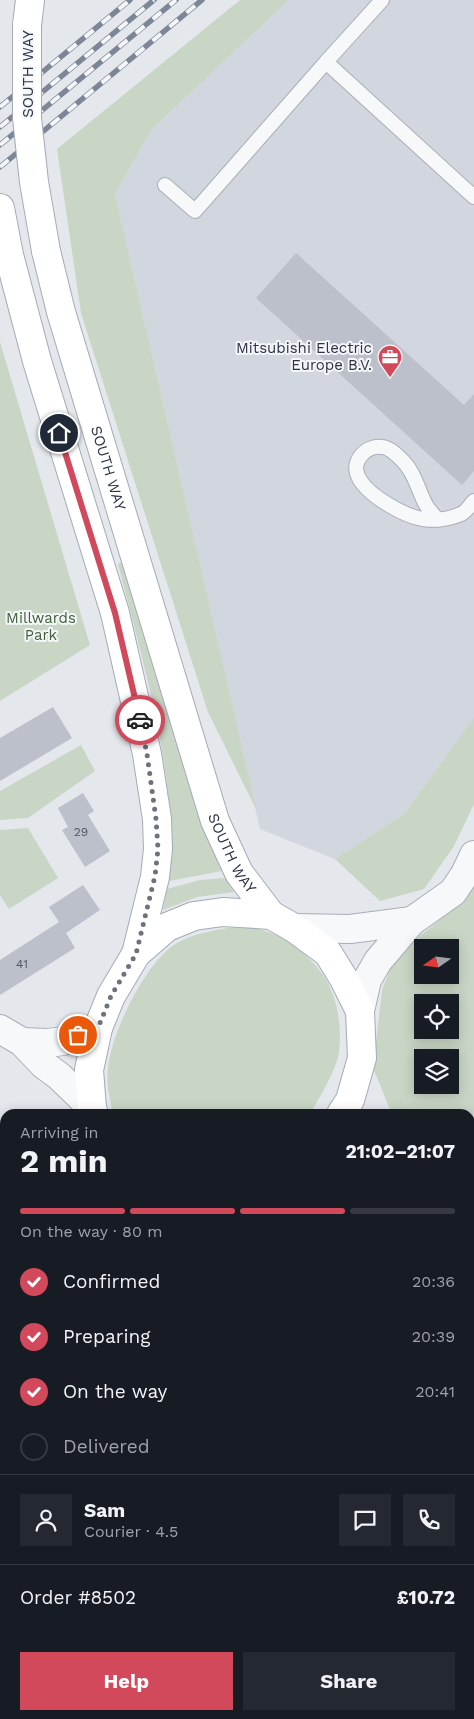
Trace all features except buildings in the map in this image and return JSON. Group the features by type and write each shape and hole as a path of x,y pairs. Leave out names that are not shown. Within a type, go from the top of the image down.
{"main road":[{"name":"SOUTH WAY","path":"29,13 27,118 34,182 46,251 66,331 215,821 239,873 282,922 328,953 360,1011"},
{"path":"0,208 37,361 115,613 147,754 156,819 158,849 155,876 136,954 111,996 98,1028 89,1070 93,1109"},
{"path":"136,954 167,927 194,916 223,912 282,922"},
{"path":"349,1109 362,1058 360,1011"}],"street":[{"path":"360,1011 368,980 378,961 412,921 453,892 465,874 474,855"},
{"path":"282,922 350,929 412,921"},
{"path":"11,1035 48,1043 63,1041 98,1028"},
{"path":"11,1035 59,1076 91,1109"}],"lane":[{"path":"165,184 195,211 382,0"},
{"path":"326,62 474,197"},
{"path":"438,520 427,506 411,471 394,452 384,446 373,447 360,457 357,475 364,485 378,497 409,515 423,519 438,520 462,514 474,501"}],"shaded area":[{"path":"289,0 474,0 474,717 405,813 335,859 260,829 115,194 152,129"}],"green space":[{"path":"240,0 289,0 152,129 115,194 256,809 208,712 81,313 57,149"},
{"name":"Millwards Park","path":"0,342 90,645 0,701"},
{"path":"124,561 214,854 222,871 169,881 171,828 164,761 151,695 118,564"},
{"path":"474,717 474,804 454,846 424,889 380,901 335,859 405,813"},
{"path":"81,745 95,771 28,818 0,820 0,791"},
{"path":"28,828 58,878 9,909 0,895 0,830"},
{"path":"225,878 234,892 197,897 163,910 167,889 200,880"},
{"path":"474,883 474,1109 390,1109 373,1068 382,990 395,957 414,941 414,984 459,984 459,939 417,939 467,897"},
{"path":"228,928 247,928 268,932 287,941 305,955 325,978 333,995 338,1014 339,1052 331,1075 313,1109 112,1109 108,1068 116,1036 132,999 142,981 165,952 183,940"}],"railway":[{"path":"0,107 130,0"},
{"path":"0,127 154,0"},
{"path":"0,145 176,0"},
{"path":"0,167 202,0"}],"way so far":[{"path":"78,1035 98,1028 111,996 136,954 155,876 158,849 156,819 140,720"}],"place":[{"name":"Mitsubishi Electric Europe B.V.","path":"390,378"}],"route":[{"path":"59,433 115,613 140,720"}]}
